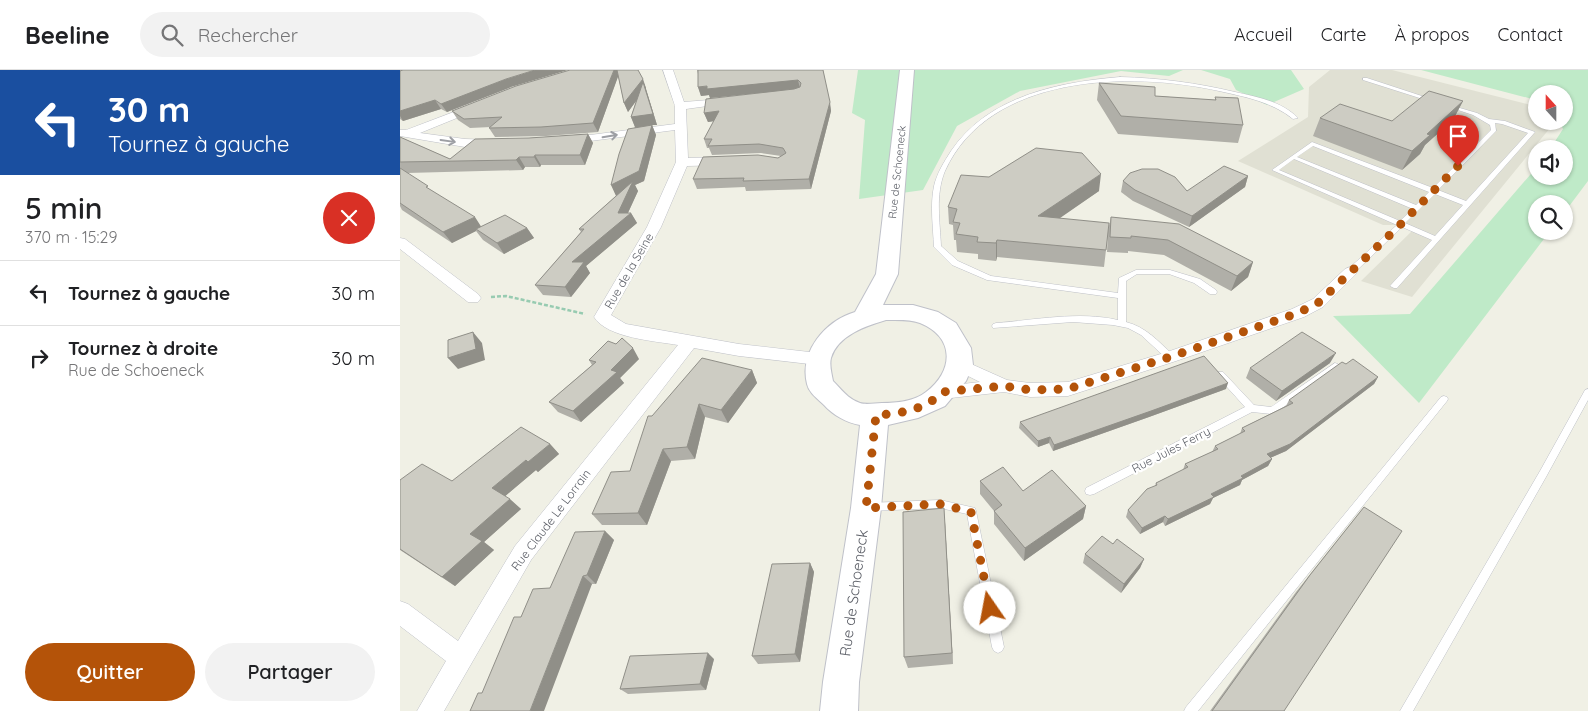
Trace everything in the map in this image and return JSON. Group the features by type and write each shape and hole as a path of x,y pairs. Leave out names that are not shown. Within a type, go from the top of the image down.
{"main road":[{"name":"Rue de Schoeneck","path":"862,318 877,295 887,274 907,70"},
{"name":"Rue de Schoeneck","path":"887,274 897,297 913,313"},
{"path":"886,312 913,313 930,318 947,328 959,348 960,365 957,374 936,398 918,408 892,414 858,414 840,405 820,385 818,359 830,338 853,321 862,318 886,312"},
{"name":"Rue de Schoeneck","path":"839,711 841,682 866,508 876,415"}],"street":[{"name":"Rue de la Seine","path":"668,70 680,106 682,162 654,227 602,317 622,329 739,350 818,359"},
{"path":"680,106 738,99"},
{"path":"402,134 488,102"},
{"path":"555,142 682,126"},
{"path":"402,134 465,144 502,144"},
{"path":"682,162 741,160"},
{"path":"400,242 473,298"},
{"path":"942,392 1004,386 1030,390 1068,389 1170,357 1199,351 1298,313 1318,303 1350,272"},
{"name":"Rue Claude Le Lorrain","path":"430,711 523,553 690,342"},
{"path":"960,365 1004,386"},
{"path":"400,612 461,657"}],"lane":[{"path":"1122,296 990,278 955,263 938,247 937,183 962,139 996,111 1023,98 1056,87 1088,81 1137,78 1169,80 1262,100 1286,109 1295,118"},
{"path":"1350,272 1401,224 1494,130 1493,124 1475,114 1365,79"},
{"path":"1394,286 1532,132 1503,122 1489,121"},
{"path":"1436,239 1275,170 1312,144 1467,204"},
{"path":"1293,157 1417,208"},
{"path":"1122,323 1122,280 1136,272 1170,272 1197,281 1213,292"},
{"path":"996,326 1095,319 1122,323 1144,332 1170,357"},
{"name":"Rue Jules Ferry","path":"1090,491 1251,408 1272,411 1336,366"},
{"path":"1214,368 1251,408"},
{"path":"1406,711 1588,392"},
{"path":"1190,711 1444,399"},
{"path":"866,508 940,504 971,512 998,647"}],"path":[{"path":"473,298 506,296 602,317"}],"shaded area":[{"path":"1330,70 1392,70 1528,104 1528,130 1548,130 1540,140 1528,140 1528,155 1412,297 1361,281 1414,229 1402,225 1383,225 1238,161 1308,117 1309,87"}],"green space":[{"path":"858,70 1183,70 1169,76 1121,71 1020,91 957,126 923,190 859,199 865,120 852,113"},
{"path":"1201,70 1291,70 1304,89 1267,105 1236,90 1230,79"},
{"path":"1421,70 1588,70 1588,181 1573,201 1573,195 1528,195 1528,240 1543,240 1419,403 1333,316 1410,314 1528,177 1528,185 1573,185 1573,140 1556,140 1562,130 1573,130 1573,85 1528,85 1528,98"}],"building":[{"path":"535,70 441,104 435,100 400,111 400,71"},
{"path":"570,70 614,70 593,123 489,128 502,117 464,119 452,111 516,86"},
{"path":"617,70 638,70 643,79 624,103"},
{"path":"698,70 823,70 830,102 809,179 743,181 744,178 693,179 703,157 758,155 778,158 786,153 783,148 759,144 708,146 712,139 704,139 719,111 704,113 706,99 794,89 800,87 801,83 798,80 707,89 707,86 698,87"},
{"path":"643,82 653,114 631,117"},
{"path":"1099,83 1155,87 1155,96 1216,100 1215,97 1238,98 1243,125 1121,116"},
{"path":"1429,91 1463,101 1427,134 1430,135 1412,151 1320,118 1340,104 1392,121"},
{"path":"652,125 639,171 611,185 628,129"},
{"path":"588,134 580,155 535,155 534,157 519,157 516,160 400,162 400,137 450,159 475,139"},
{"path":"1036,148 1082,153 1101,174 1038,216 1109,223 1106,250 997,240 996,243 977,242 978,237 956,234 960,223 953,222 957,209 948,207 961,175 989,177"},
{"path":"1224,166 1248,176 1192,216 1135,190 1123,181 1130,173 1142,169 1158,169 1175,177 1187,191"},
{"path":"400,168 428,186 426,187 475,217 443,232 400,203"},
{"path":"633,181 618,213 631,213 572,262 584,262 565,287 535,285 584,229 579,229"},
{"path":"505,215 527,228 497,243 476,229"},
{"path":"1111,217 1179,224 1253,262 1237,276 1168,240 1131,236 1131,238 1110,237"},
{"path":"473,332 476,349 448,358 448,340"},
{"path":"1302,332 1336,353 1282,391 1250,368"},
{"path":"622,338 633,348 611,370 617,372 573,411 549,402 596,362 589,360 608,341 616,344"},
{"path":"1204,356 1228,383 1054,445 1050,437 1038,441 1020,422"},
{"path":"702,358 752,370 721,410 699,404 687,447 663,449 638,513 592,514 611,472 630,471 648,416 652,416"},
{"path":"1353,359 1378,377 1290,444 1267,454 1272,459 1241,476 1243,478 1211,494 1214,497 1168,519 1165,516 1142,528 1128,510 1147,489 1188,467 1185,464 1218,449 1215,446 1245,431 1242,428 1293,403 1289,400 1342,362 1346,364"},
{"path":"521,427 550,444 528,462 526,460 492,488 510,499 470,534 482,541 442,577 400,549 400,480 422,464 452,481"},
{"path":"1003,467 1023,491 1052,470 1086,506 1025,548 994,511 1002,505 980,481"},
{"path":"1364,507 1402,531 1284,711 1212,711 1310,575"},
{"path":"944,508 952,653 904,657 903,512"},
{"path":"605,531 587,575 583,576 530,711 470,711 478,693 482,693 514,617 521,617 533,589 550,588 575,532"},
{"path":"1102,536 1113,544 1117,539 1144,559 1124,584 1085,554"},
{"path":"810,563 795,654 752,656 772,564"},
{"path":"708,653 700,684 620,689 630,656"}],"route":[{"path":"990,608 971,512 940,504 866,508 876,415 892,414 918,408 936,398 942,392 1004,386 1030,390 1068,389 1170,357 1298,313 1318,303 1397,228 1458,166"}]}
